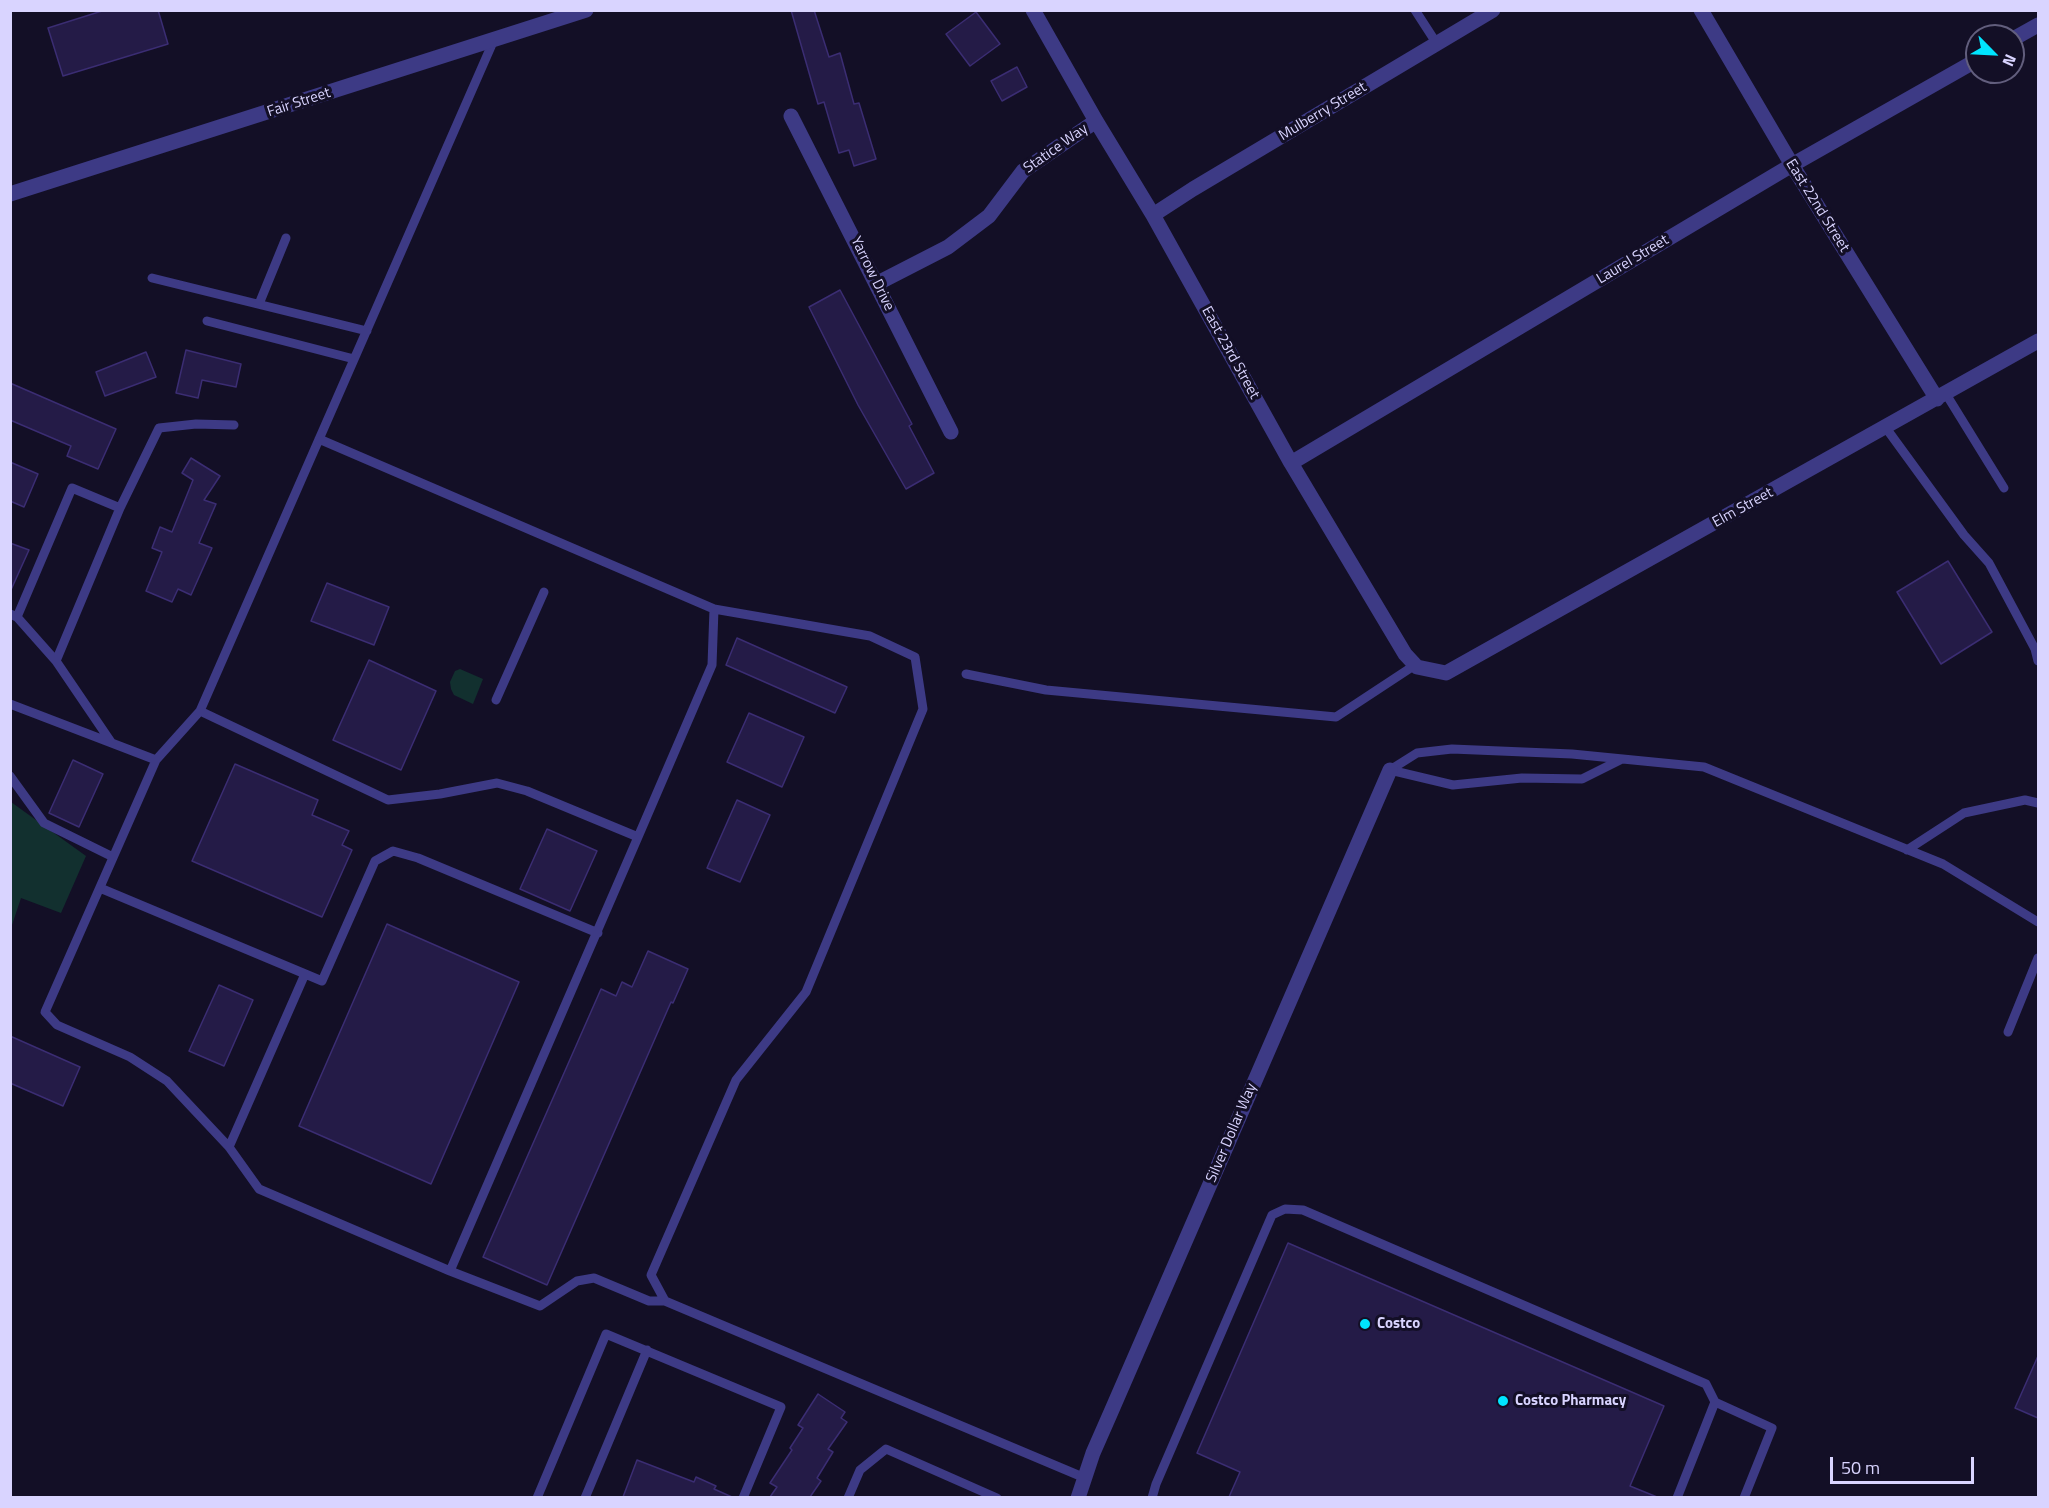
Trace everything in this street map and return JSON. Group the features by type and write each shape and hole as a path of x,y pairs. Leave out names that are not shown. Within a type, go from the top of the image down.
{"street":[{"name":"Fair Street","path":"10,194 493,42 586,10"},
{"name":"East 23rd Street","path":"1033,10 1153,215 1291,463 1405,654 1416,665"},
{"name":"Mulberry Street","path":"1153,215 1493,10"},
{"name":"East 22nd Street","path":"1701,10 1792,165 1941,397"},
{"name":"Laurel Street","path":"1291,463 1792,165 1965,67"},
{"name":"Yarrow Drive","path":"791,116 951,432"},
{"name":"Statice Way","path":"876,284 948,247 989,216 1023,171 1096,121"},
{"name":"Elm Street","path":"1416,665 1446,673 1886,428 2038,340"},
{"name":"Silver Dollar Way","path":"1078,1497 1111,1412 1390,770"}],"lane":[{"path":"1415,10 1437,44"},
{"path":"493,42 200,711 156,760 45,1012 57,1025 130,1057 167,1081 229,1147 259,1189 450,1271 540,1306 577,1281 594,1278 649,1301 665,1300 1085,1478"},
{"path":"259,304 285,238"},
{"path":"152,278 367,332"},
{"path":"207,321 354,358"},
{"path":"1941,397 2004,488"},
{"path":"56,661 120,508 159,428 196,424 234,425"},
{"path":"1886,428 1964,535 1989,563 2035,649 2038,661"},
{"path":"319,439 714,609 870,636 915,657 923,709 806,992 736,1080 651,1275 665,1300"},
{"path":"111,742 56,661 14,615 72,488 120,508"},
{"path":"496,699 544,592"},
{"path":"450,1271 598,933 712,664 714,609"},
{"path":"966,674 1046,690 1336,717 1416,665"},
{"path":"10,704 156,760"},
{"path":"200,711 388,800 440,794 497,783 527,790 638,837"},
{"path":"1390,770 1417,753 1452,749 1572,754 1704,767 1943,864 2038,922"},
{"path":"1390,770 1453,785 1522,778 1582,779 1620,760"},
{"path":"10,776 44,823 113,857"},
{"path":"1907,850 1964,813 2025,800 2038,803"},
{"path":"100,888 322,981 375,861 393,851 418,858 598,933"},
{"path":"2008,1032 2038,958"},
{"path":"229,1147 305,974"},
{"path":"1152,1497 1272,1215 1285,1209 1303,1210 1706,1383 1715,1402 1772,1428 1744,1497"},
{"path":"537,1497 606,1334 781,1407 743,1497"},
{"path":"585,1497 646,1350"},
{"path":"1677,1497 1715,1402"},
{"path":"848,1497 860,1470 886,1449 997,1497"}],"green space":[{"path":"460,669 483,679 473,704 454,695 451,689 450,682 455,671"},
{"path":"11,802 86,856 61,913 21,898 11,928"}],"building":[{"path":"105,10 158,10 168,44 63,76 48,28"},
{"path":"791,10 814,10 829,57 840,53 854,104 859,103 876,159 854,166 849,150 839,153 824,102 818,104"},
{"path":"976,12 1000,44 970,66 946,34"},
{"path":"1017,67 1027,87 1002,101 991,81"},
{"path":"840,290 912,424 909,426 934,473 906,489 858,405 809,307"},
{"path":"186,350 241,364 236,387 202,380 198,398 176,393"},
{"path":"146,352 156,377 105,396 96,372"},
{"path":"10,383 116,429 98,469 67,456 71,446 10,420"},
{"path":"191,458 220,476 204,500 216,504 199,543 212,548 191,595 178,589 172,602 146,591 162,552 152,548 160,527 172,532 193,480 182,473"},
{"path":"10,462 38,474 24,507 10,501"},
{"path":"10,543 29,550 10,592"},
{"path":"1948,561 1992,632 1941,664 1897,592"},
{"path":"327,583 389,607 374,645 311,621"},
{"path":"737,638 847,687 835,713 726,665"},
{"path":"369,660 436,691 401,770 333,740"},
{"path":"749,713 804,737 782,787 727,762"},
{"path":"73,760 103,774 79,827 49,813"},
{"path":"235,764 318,800 312,815 349,831 342,845 352,850 322,917 192,861"},
{"path":"737,800 770,815 740,882 707,868"},
{"path":"547,829 597,851 570,911 520,889"},
{"path":"387,924 519,982 431,1184 299,1126"},
{"path":"648,951 688,969 673,1003 671,1002 547,1285 483,1257 601,989 616,996 622,982 632,987"},
{"path":"219,985 253,1000 224,1066 189,1051"},
{"path":"10,1036 80,1067 63,1106 10,1083"},
{"name":"Costco","path":"1288,1243 1664,1406 1630,1486 1657,1497 1229,1497 1240,1472 1197,1453"},
{"path":"2038,1356 2038,1418 2015,1408"},
{"path":"818,1394 845,1412 841,1418 847,1422 828,1449 833,1452 817,1478 821,1481 810,1497 770,1497 777,1487 770,1483 792,1450 790,1448 803,1428 798,1425"},
{"path":"637,1460 694,1482 696,1477 716,1486 714,1489 732,1497 623,1497"}],"place":[{"name":"Costco","path":"1365,1324"},
{"name":"Costco Pharmacy","path":"1503,1401"}]}
